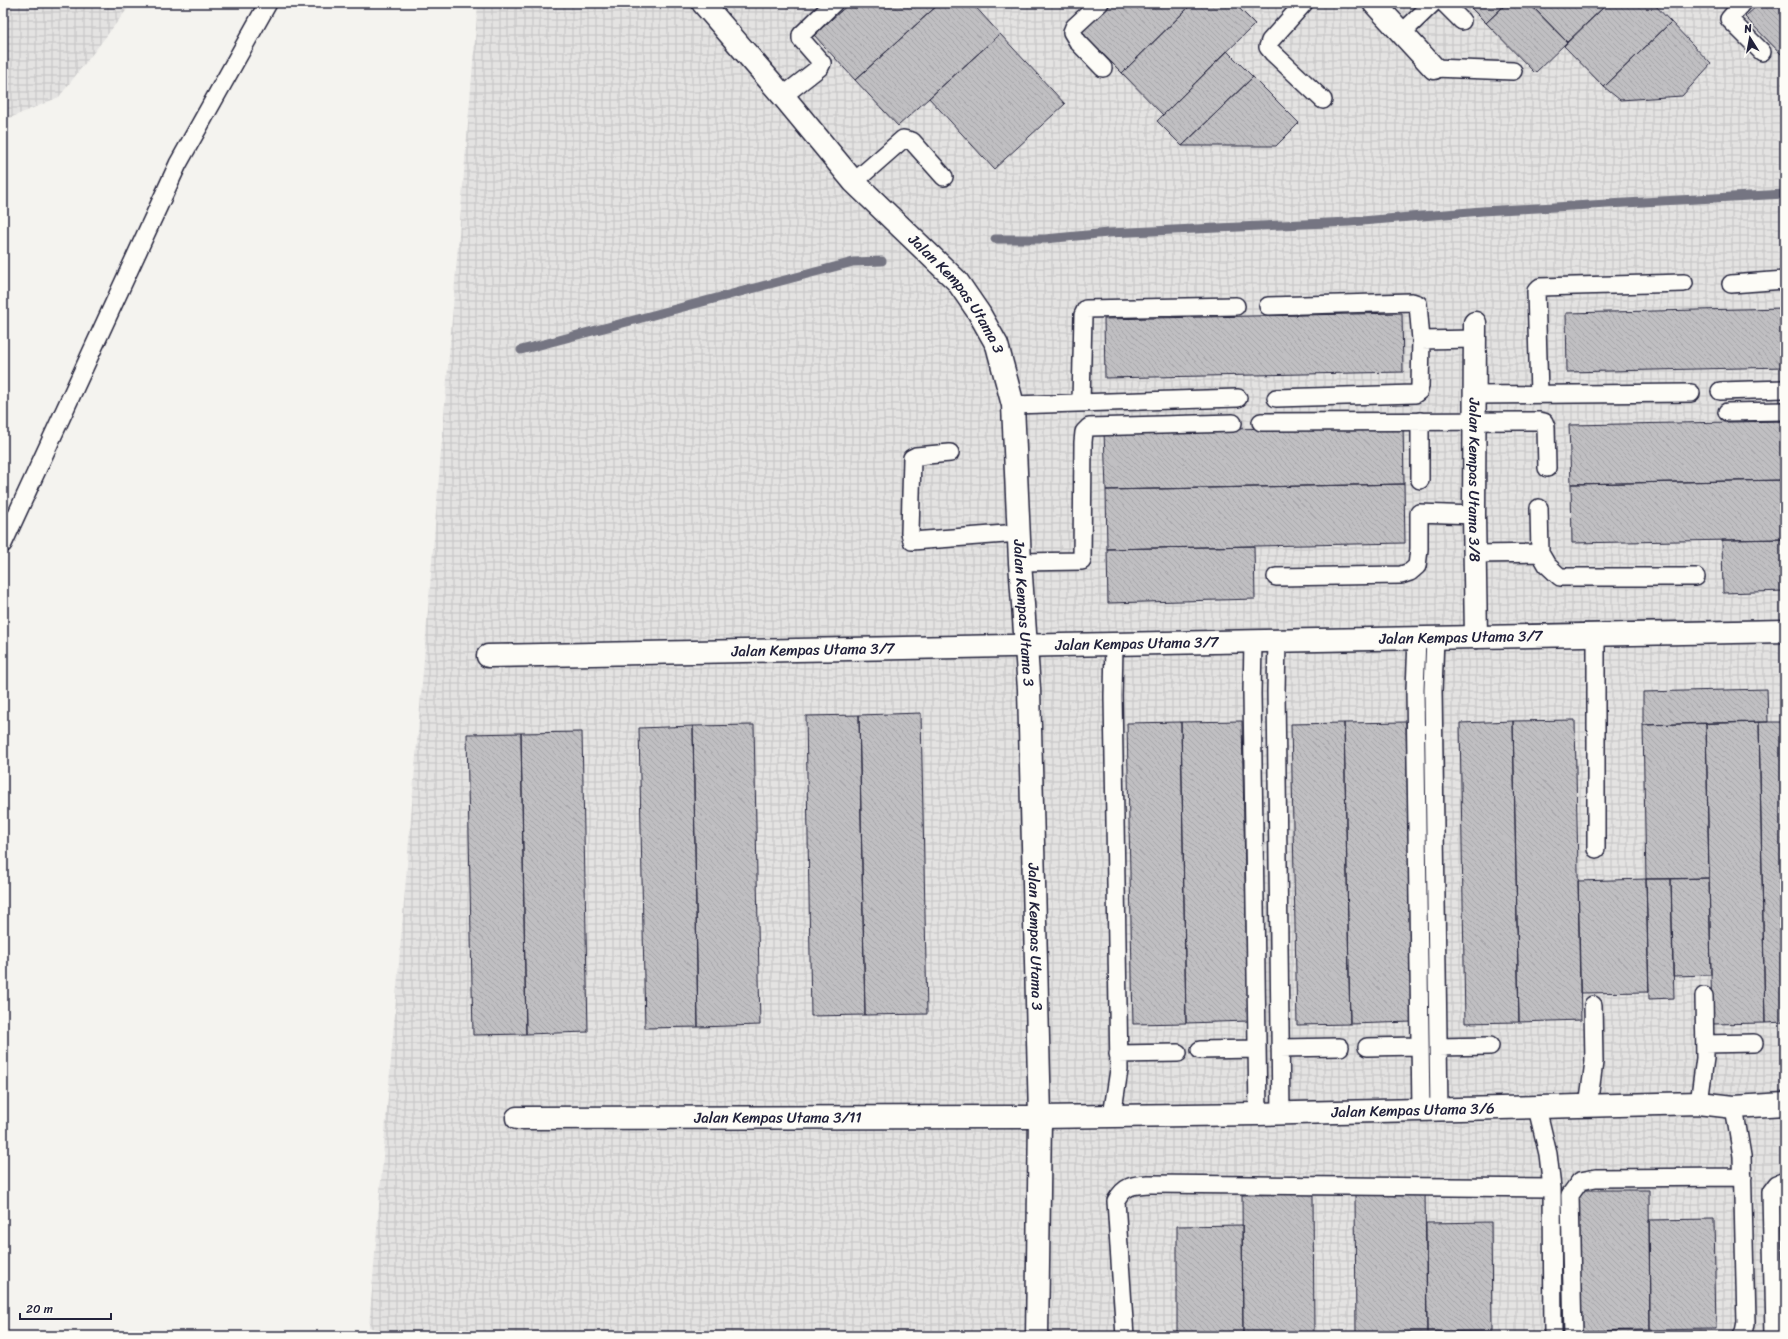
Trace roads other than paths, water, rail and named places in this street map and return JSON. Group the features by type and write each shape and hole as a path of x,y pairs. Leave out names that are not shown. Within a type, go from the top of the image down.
{"street":[{"name":"Jalan Kempas Utama 3","path":"702,3 783,96 854,182 958,282 979,313 997,345 1013,405 1020,562 1029,689 1040,1117 1037,1336"},
{"path":"1374,3 1434,68"},
{"name":"Jalan Kempas Utama 3/8","path":"1475,331 1474,515 1476,637"},
{"name":"Jalan Kempas Utama 3/7","path":"488,656 1785,631"},
{"name":"Jalan Kempas Utama 3/6","path":"1040,1117 1282,1114 1699,1103 1734,1107 1785,1104"},
{"name":"Jalan Kempas Utama 3/11","path":"517,1118 1040,1117"}],"lane":[{"path":"3,544 178,164 268,3"},
{"path":"783,96 820,67 822,63 801,39 801,35 834,3"},
{"path":"1100,3 1074,27 1072,32 1078,42 1102,68"},
{"path":"1304,3 1270,40 1268,47 1323,100"},
{"path":"1402,33 1433,3"},
{"path":"1444,3 1462,21"},
{"path":"1743,3 1729,18 1762,52"},
{"path":"1434,68 1513,71"},
{"path":"854,182 903,139 912,142 944,177"},
{"path":"1731,284 1785,280"},
{"path":"1538,394 1536,291 1540,287 1684,283"},
{"path":"1268,306 1412,302 1418,304 1419,310 1420,386 1419,390 1415,394 1276,398"},
{"path":"1081,402 1083,315 1086,309 1236,306"},
{"path":"1420,340 1475,331"},
{"path":"1720,391 1785,389"},
{"path":"1474,395 1691,392"},
{"path":"1013,405 1238,398"},
{"path":"1727,412 1785,412"},
{"path":"1420,421 1420,480"},
{"path":"1261,422 1544,422 1546,427 1547,468"},
{"path":"1020,562 1082,561 1083,442 1084,432 1089,427 1233,423"},
{"path":"950,453 916,456 912,458 910,533 912,541 1019,533"},
{"path":"1539,508 1540,553 1546,566 1560,577 1696,577"},
{"path":"1276,577 1401,575 1410,572 1417,566 1419,549 1419,513 1474,515"},
{"path":"1475,554 1540,553"},
{"path":"1596,635 1596,848"},
{"path":"1426,638 1415,690 1419,1046 1430,1110"},
{"path":"1426,638 1433,690 1438,1047 1430,1110"},
{"path":"1277,641 1276,691 1282,1114"},
{"path":"1253,642 1252,700 1258,1114"},
{"path":"1112,1116 1119,1070 1113,696 1114,644"},
{"path":"1699,1103 1705,1058 1704,996"},
{"path":"1588,1106 1594,1062 1593,1005"},
{"path":"1705,1044 1754,1043"},
{"path":"1367,1047 1419,1046"},
{"path":"1438,1047 1490,1046"},
{"path":"1280,1048 1340,1047"},
{"path":"1200,1050 1256,1049"},
{"path":"1118,1054 1178,1052"},
{"path":"1734,1107 1742,1156 1743,1177 1746,1323 1742,1336"},
{"path":"1537,1108 1548,1154 1552,1188 1553,1336"},
{"path":"1573,1336 1570,1195 1580,1181 1596,1178 1743,1177"},
{"path":"1776,1336 1774,1334 1771,1192 1777,1184 1785,1181"},
{"path":"1125,1336 1116,1201 1122,1190 1135,1185 1552,1188"}],"waterway":[{"path":"995,239 1045,239 1108,233 1350,222 1482,211 1785,194"},
{"path":"521,350 853,262 882,261"}]}
